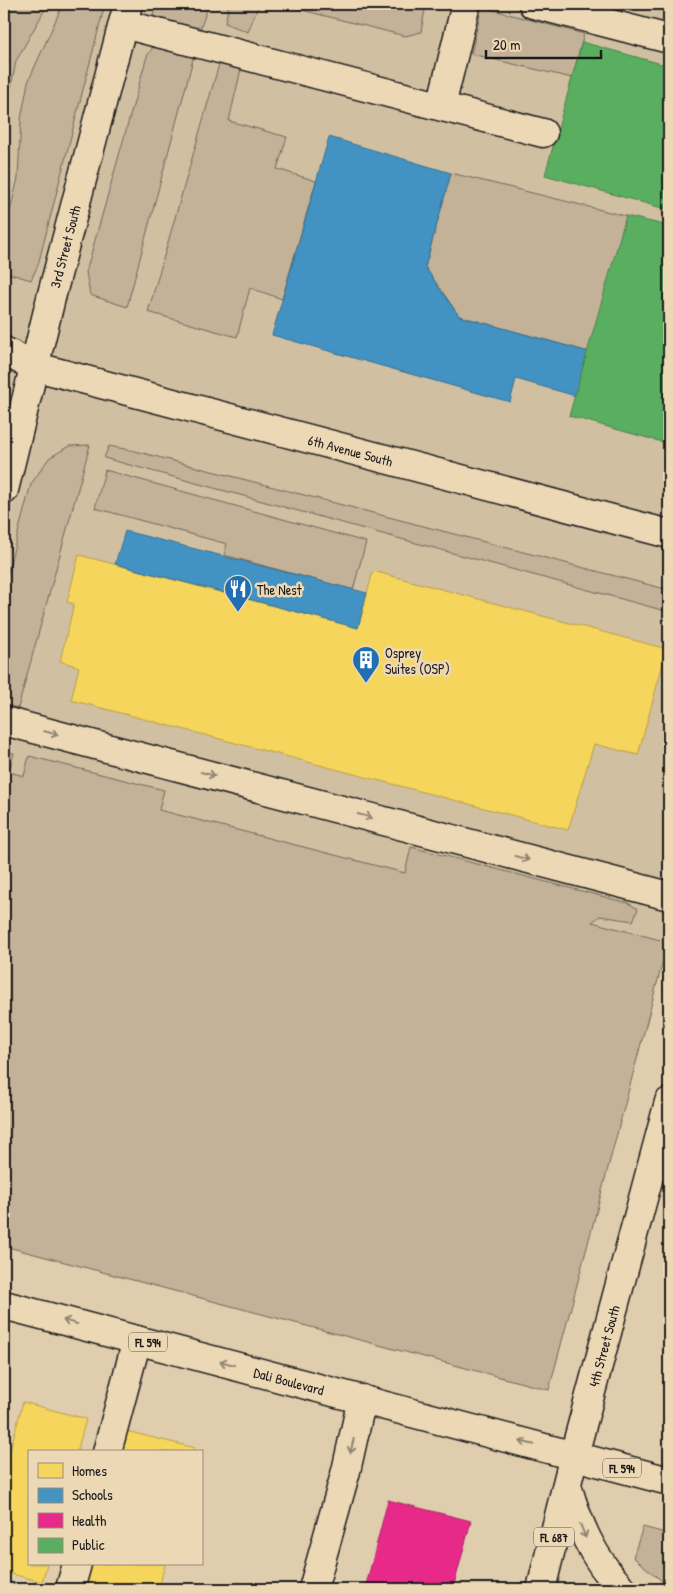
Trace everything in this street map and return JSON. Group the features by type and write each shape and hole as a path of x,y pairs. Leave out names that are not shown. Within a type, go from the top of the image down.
{"main road":[{"path":"440,106 466,4"},
{"path":"533,4 669,39"},
{"path":"125,14 440,106 543,133"},
{"name":"3rd Street South","path":"4,490 33,366 125,14"},
{"name":"6th Avenue South","path":"4,351 33,366 669,534"},
{"path":"4,374 33,366"},
{"path":"4,720 669,896"},
{"name":"4th Street South","path":"541,1589 574,1455 669,1102"},
{"name":"Dali Boulevard","path":"4,1305 574,1455"},
{"path":"108,1450 137,1340"},
{"path":"313,1589 346,1471 362,1399"},
{"name":"FL 594","path":"574,1455 669,1481"},
{"path":"567,1485 588,1543 608,1574 622,1589"},
{"path":"70,1589 76,1566"}],"shaded area":[{"path":"4,4 669,4 669,935 549,1390 4,1246"},
{"path":"4,4 48,4 16,61 4,125"},
{"path":"63,4 105,4 38,265 31,280 4,272 4,226 9,215 18,178 21,119 28,82"},
{"path":"156,4 209,4 198,35 158,25 153,16"},
{"path":"229,4 259,4 248,32 225,23"},
{"path":"278,4 426,4 421,32 405,36"},
{"path":"482,7 584,34 572,78 471,54"},
{"path":"154,46 195,52 127,307 90,295 86,272 147,56"},
{"path":"226,63 241,69 229,121 287,137 277,169 316,181 282,299 250,288 237,337 148,312 217,71 219,65"},
{"path":"451,173 626,216 589,352 459,316 425,267"},
{"path":"90,445 18,708 4,705 4,586 31,484 49,458 69,446"},
{"path":"109,446 135,451 669,590 669,612 104,458"},
{"path":"105,470 366,542 353,590 224,555 227,544 95,508"},
{"path":"4,751 14,753 9,772 24,776 29,756 164,790 159,810 405,873 411,847 628,903 638,909 633,921 600,916 592,922 668,942 549,1390 4,1246"},
{"path":"643,1527 669,1534 669,1587 633,1557"}],"building: Homes":[{"name":"Osprey Suites (OSP)","path":"79,555 358,628 373,571 667,649 638,755 594,744 568,830 71,700 79,667 60,661 74,604 67,602"},
{"path":"23,1402 86,1419 78,1450 28,1450 28,1566 46,1566 42,1582 4,1572 4,1473"},
{"path":"122,1430 195,1448 194,1450 117,1450"},
{"path":"88,1566 165,1566 159,1589 82,1589"}],"building: Schools":[{"path":"329,137 451,173 425,267 459,316 589,352 576,396 516,379 510,402 272,335"},
{"path":"125,531 367,593 358,628 115,564"}],"building: Health":[{"path":"388,1500 471,1521 453,1589 365,1589"}],"building: Public":[{"path":"582,42 669,66 669,210 545,175"},
{"path":"626,216 669,226 669,444 569,416"}],"place":[{"name":"The Nest","path":"238,613"},
{"name":"Osprey Suites (OSP)","path":"366,684"}]}
